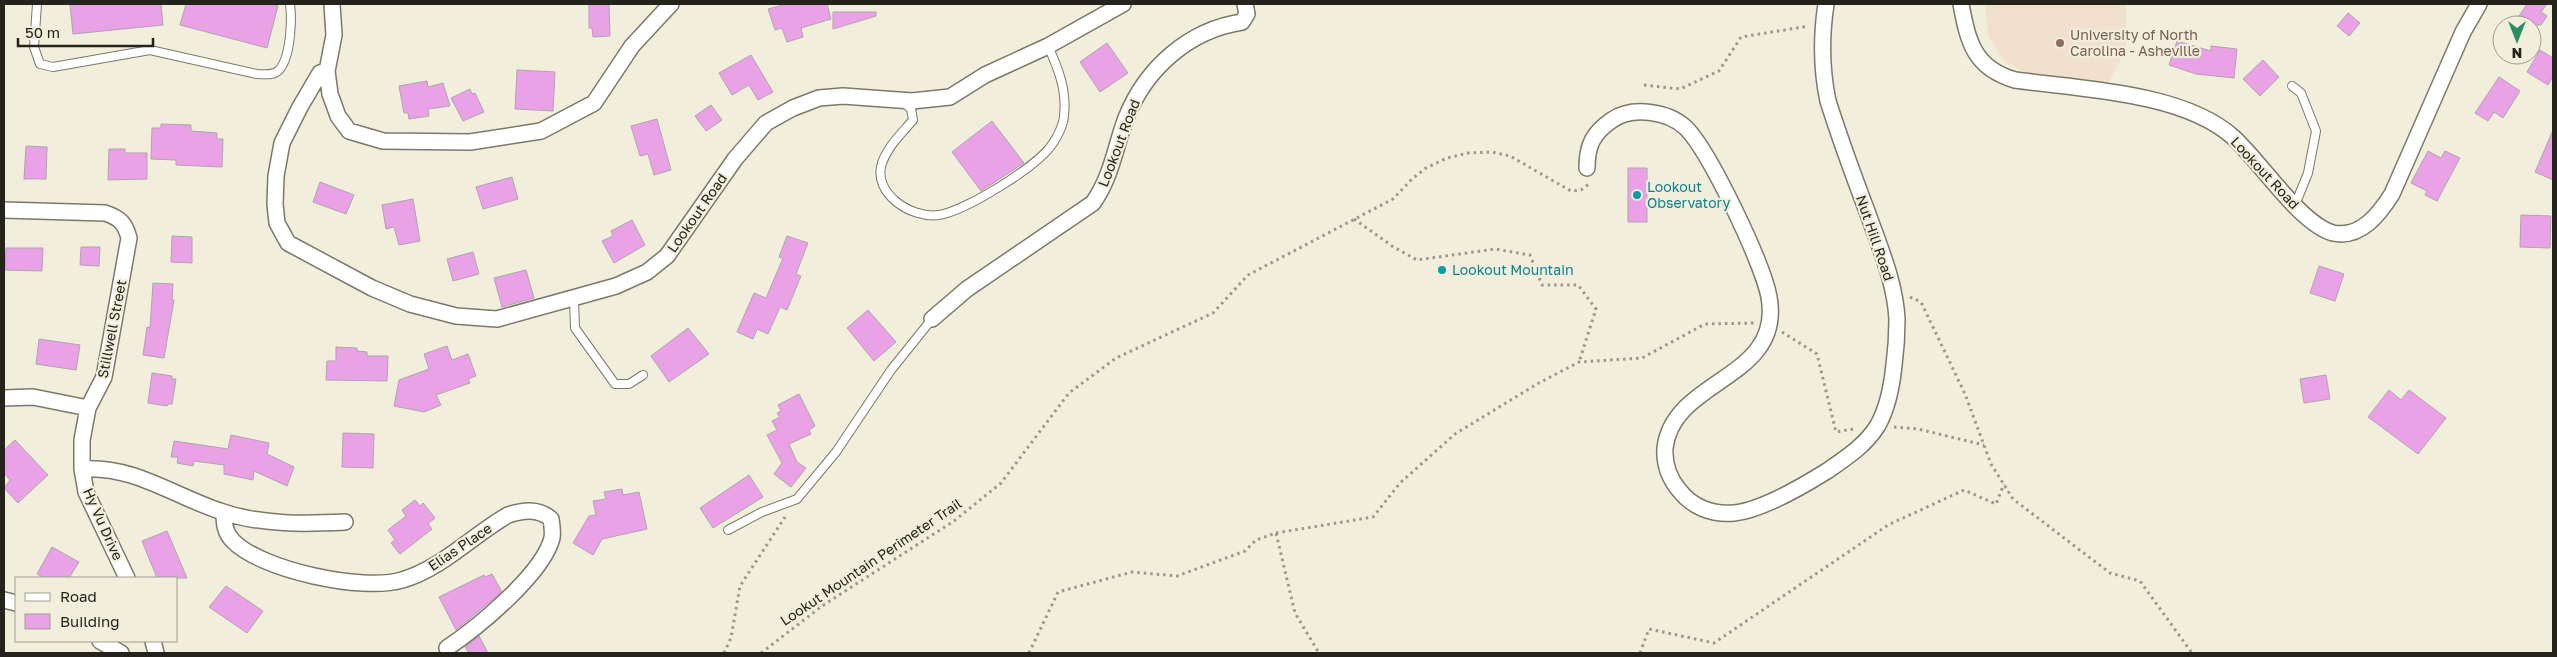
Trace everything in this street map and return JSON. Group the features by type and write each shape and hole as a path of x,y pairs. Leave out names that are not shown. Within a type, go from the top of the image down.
{"street":[{"path":"332,4 334,35 327,71 330,94 338,116 349,131 383,142 470,142 541,131 594,103 632,46 671,4"},
{"name":"Lookout Road","path":"327,71 320,73 300,106 282,143 276,176 275,204 277,223 288,243 372,288 410,304 456,316 497,319 616,286 647,272 667,256 734,159 766,123 793,108 819,98 843,96 933,100 950,97 985,75 1048,46 1123,4"},
{"name":"Lookout Road","path":"932,319 967,289 1093,203 1104,187 1126,119 1146,80 1183,46 1199,36 1206,32 1242,22 1247,14 1245,4"},
{"name":"Nut Hill Road","path":"1587,168 1587,151 1593,136 1619,115 1652,113 1670,118 1685,127 1697,142 1710,164 1749,244 1769,295 1769,323 1766,336 1757,351 1729,376 1680,410 1672,424 1665,454 1667,469 1673,483 1686,499 1702,508 1719,513 1738,512 1769,502 1813,480 1850,456 1877,426 1886,405 1892,381 1897,318 1886,262 1828,101 1822,74 1826,4"},
{"name":"Lookout Road","path":"1961,4 1972,48 1981,60 1996,72 2015,80 2146,98 2186,110 2211,122 2232,136 2296,205 2322,229 2336,234 2354,232 2368,224 2380,213 2392,194 2459,41 2479,4"},
{"name":"Stillwell Street","path":"4,210 105,213 120,218 126,226 129,238 115,322 104,377 88,408 82,440 82,469"},
{"path":"4,398 33,397 88,408"},
{"path":"82,469 102,467 160,484 224,513 287,523 345,522"},
{"name":"Hy Vu Drive","path":"82,469 86,492 127,577"},
{"name":"Elias Place","path":"224,513 225,530 232,541 254,556 296,570 364,584 386,584 420,573 508,515 520,511 545,514 551,519 552,538 522,584 487,620 447,648"},
{"path":"102,642 121,653"}],"lane":[{"path":"37,4 34,47 40,64 53,67 150,50 257,74 272,74 279,71 283,64 293,26 290,4"},
{"path":"900,99 912,109 913,120 891,144 882,163 880,176 892,200 912,212 937,216 956,211 1000,186 1037,161 1053,143 1064,116 1064,92 1059,71 1048,46"},
{"path":"2292,86 2301,93 2316,131 2308,173 2296,205"},
{"path":"574,299 575,328 616,384 629,384 643,375"},
{"path":"728,530 762,512 796,499 836,452 891,370 932,319"}],"path":[{"path":"1644,85 1680,89 1719,71 1741,37 1811,25"},
{"name":"Lookut Mountain Perimeter Trail","path":"761,653 822,606 954,521 1001,483 1069,394 1116,358 1213,313 1248,275 1394,200 1412,179 1426,168 1447,158 1468,153 1492,152 1510,156 1571,191 1581,190 1588,186 1591,179 1587,168"},
{"path":"1354,219 1392,246 1417,260 1496,249 1530,255 1542,285 1578,285 1596,309 1579,362"},
{"path":"1893,290 1921,302 1964,394 1991,464 2013,499 2110,573 2140,581 2192,653"},
{"path":"1029,653 1058,592 1132,572 1176,576 1245,551 1256,540 1276,533 1373,517 1400,482 1456,434 1537,384 1579,362 1642,358 1705,324 1769,323 1817,354 1836,432 1877,426 1918,429 1984,445"},
{"path":"1640,653 1650,629 1714,643 1888,525 1964,490 1996,504 2004,484"},
{"path":"724,653 731,638 740,586 796,499"},
{"path":"1276,533 1295,614 1320,653"}],"shaded area":[{"name":"University of North Carolina - Asheville","path":"1985,4 2126,4 2126,50 2108,83 2030,74 2007,64 1988,36"}],"building":[{"path":"70,4 161,4 163,25 73,34"},
{"path":"186,4 270,4 278,6 267,48 180,25"},
{"path":"589,4 609,4 610,36 593,37 592,28 589,28"},
{"path":"786,4 827,4 831,19 801,28 803,37 787,42 782,28 775,30 768,9"},
{"path":"2527,4 2547,4 2541,12 2547,16 2542,24 2542,15 2520,15"},
{"path":"833,12 876,12 876,16 833,29"},
{"path":"2348,13 2360,23 2349,36 2337,26"},
{"path":"2177,41 2211,51 2211,46 2237,49 2234,78 2196,74 2169,65"},
{"path":"1107,43 1128,73 1100,92 1080,62"},
{"path":"2542,51 2553,58 2553,76 2548,85 2527,72 2531,65 2542,65"},
{"path":"751,55 773,92 758,100 749,85 732,95 719,73"},
{"path":"2263,60 2279,77 2260,96 2243,79"},
{"path":"517,70 555,72 553,111 515,109"},
{"path":"2499,77 2520,91 2503,118 2494,112 2488,121 2475,113"},
{"path":"427,81 428,87 443,83 450,106 428,109 429,116 409,119 408,113 404,113 399,86"},
{"path":"470,89 472,94 475,93 484,112 463,121 451,98"},
{"path":"711,105 722,120 706,131 695,116"},
{"path":"657,119 671,170 654,175 648,154 640,156 631,126"},
{"path":"992,121 1024,163 981,191 952,152"},
{"path":"161,124 191,125 191,131 217,133 217,139 223,139 222,167 176,165 176,160 151,159 152,128 161,128"},
{"path":"2553,130 2553,180 2535,172"},
{"path":"26,146 47,147 46,179 24,179"},
{"path":"109,149 125,149 125,153 147,153 147,179 108,180"},
{"path":"2428,151 2441,158 2445,151 2460,158 2437,201 2425,195 2427,191 2411,183"},
{"name":"Lookout Observatory","path":"1628,168 1647,168 1647,222 1628,222"},
{"path":"512,177 518,199 483,209 476,187"},
{"path":"320,182 354,195 346,214 313,202"},
{"path":"413,199 420,241 399,245 394,227 386,229 382,205"},
{"path":"2521,215 2551,216 2550,248 2520,247"},
{"path":"632,220 645,245 614,263 602,241 613,236 611,231"},
{"path":"172,236 192,237 192,263 171,262"},
{"path":"787,236 808,243 796,274 801,276 787,310 780,307 768,334 757,329 753,339 737,332 754,293 766,298 783,258 779,257"},
{"path":"81,247 100,247 99,266 80,265"},
{"path":"6,248 43,248 42,271 5,270"},
{"path":"473,252 479,274 453,281 447,259"},
{"path":"2319,266 2344,274 2335,301 2310,293"},
{"path":"526,270 534,298 502,307 494,278"},
{"path":"153,283 173,284 172,300 174,300 164,358 143,355 147,327 150,328"},
{"path":"868,310 896,342 874,361 847,328"},
{"path":"688,328 709,354 669,382 651,356"},
{"path":"39,339 80,345 76,370 36,364"},
{"path":"447,346 452,360 468,354 476,376 468,379 470,383 436,395 441,405 424,412 394,406 399,380 429,369 424,354"},
{"path":"336,347 357,348 357,351 367,352 367,356 388,356 387,381 326,380 327,361 336,361"},
{"path":"152,373 172,376 172,379 176,379 172,404 167,406 148,403"},
{"path":"2326,375 2330,399 2304,403 2300,379"},
{"path":"2389,390 2401,400 2409,390 2446,418 2418,454 2368,417"},
{"path":"799,394 815,426 809,430 811,434 789,444 797,462 806,468 791,487 774,474 782,463 767,435 777,430 772,421 780,417 777,413 781,411 778,405"},
{"path":"343,433 374,434 373,468 342,467"},
{"path":"231,435 269,443 267,454 294,467 287,486 254,471 253,480 224,474 224,465 194,461 193,466 177,463 178,457 171,457 174,441 228,449"},
{"path":"15,440 48,475 18,503 4,488 10,480 4,473 4,450"},
{"path":"749,475 763,497 713,528 700,508"},
{"path":"622,489 623,495 639,492 647,529 602,539 593,555 573,543 589,516 596,515 593,501 606,499 604,492"},
{"path":"415,500 420,506 423,503 435,518 428,524 432,529 400,554 391,543 395,540 388,530 406,516 402,510"},
{"path":"167,531 187,578 157,577 142,541"},
{"path":"52,547 79,562 70,577 43,577 37,574"},
{"path":"492,574 502,592 456,630 439,597 484,575 485,577"},
{"path":"226,586 263,611 247,633 209,607"},
{"path":"479,636 488,653 469,653 465,647"}],"place":[{"name":"University of North Carolina - Asheville","path":"2060,43"},
{"name":"Lookout Observatory","path":"1637,195"},
{"name":"Lookout Mountain","path":"1442,270"}]}
